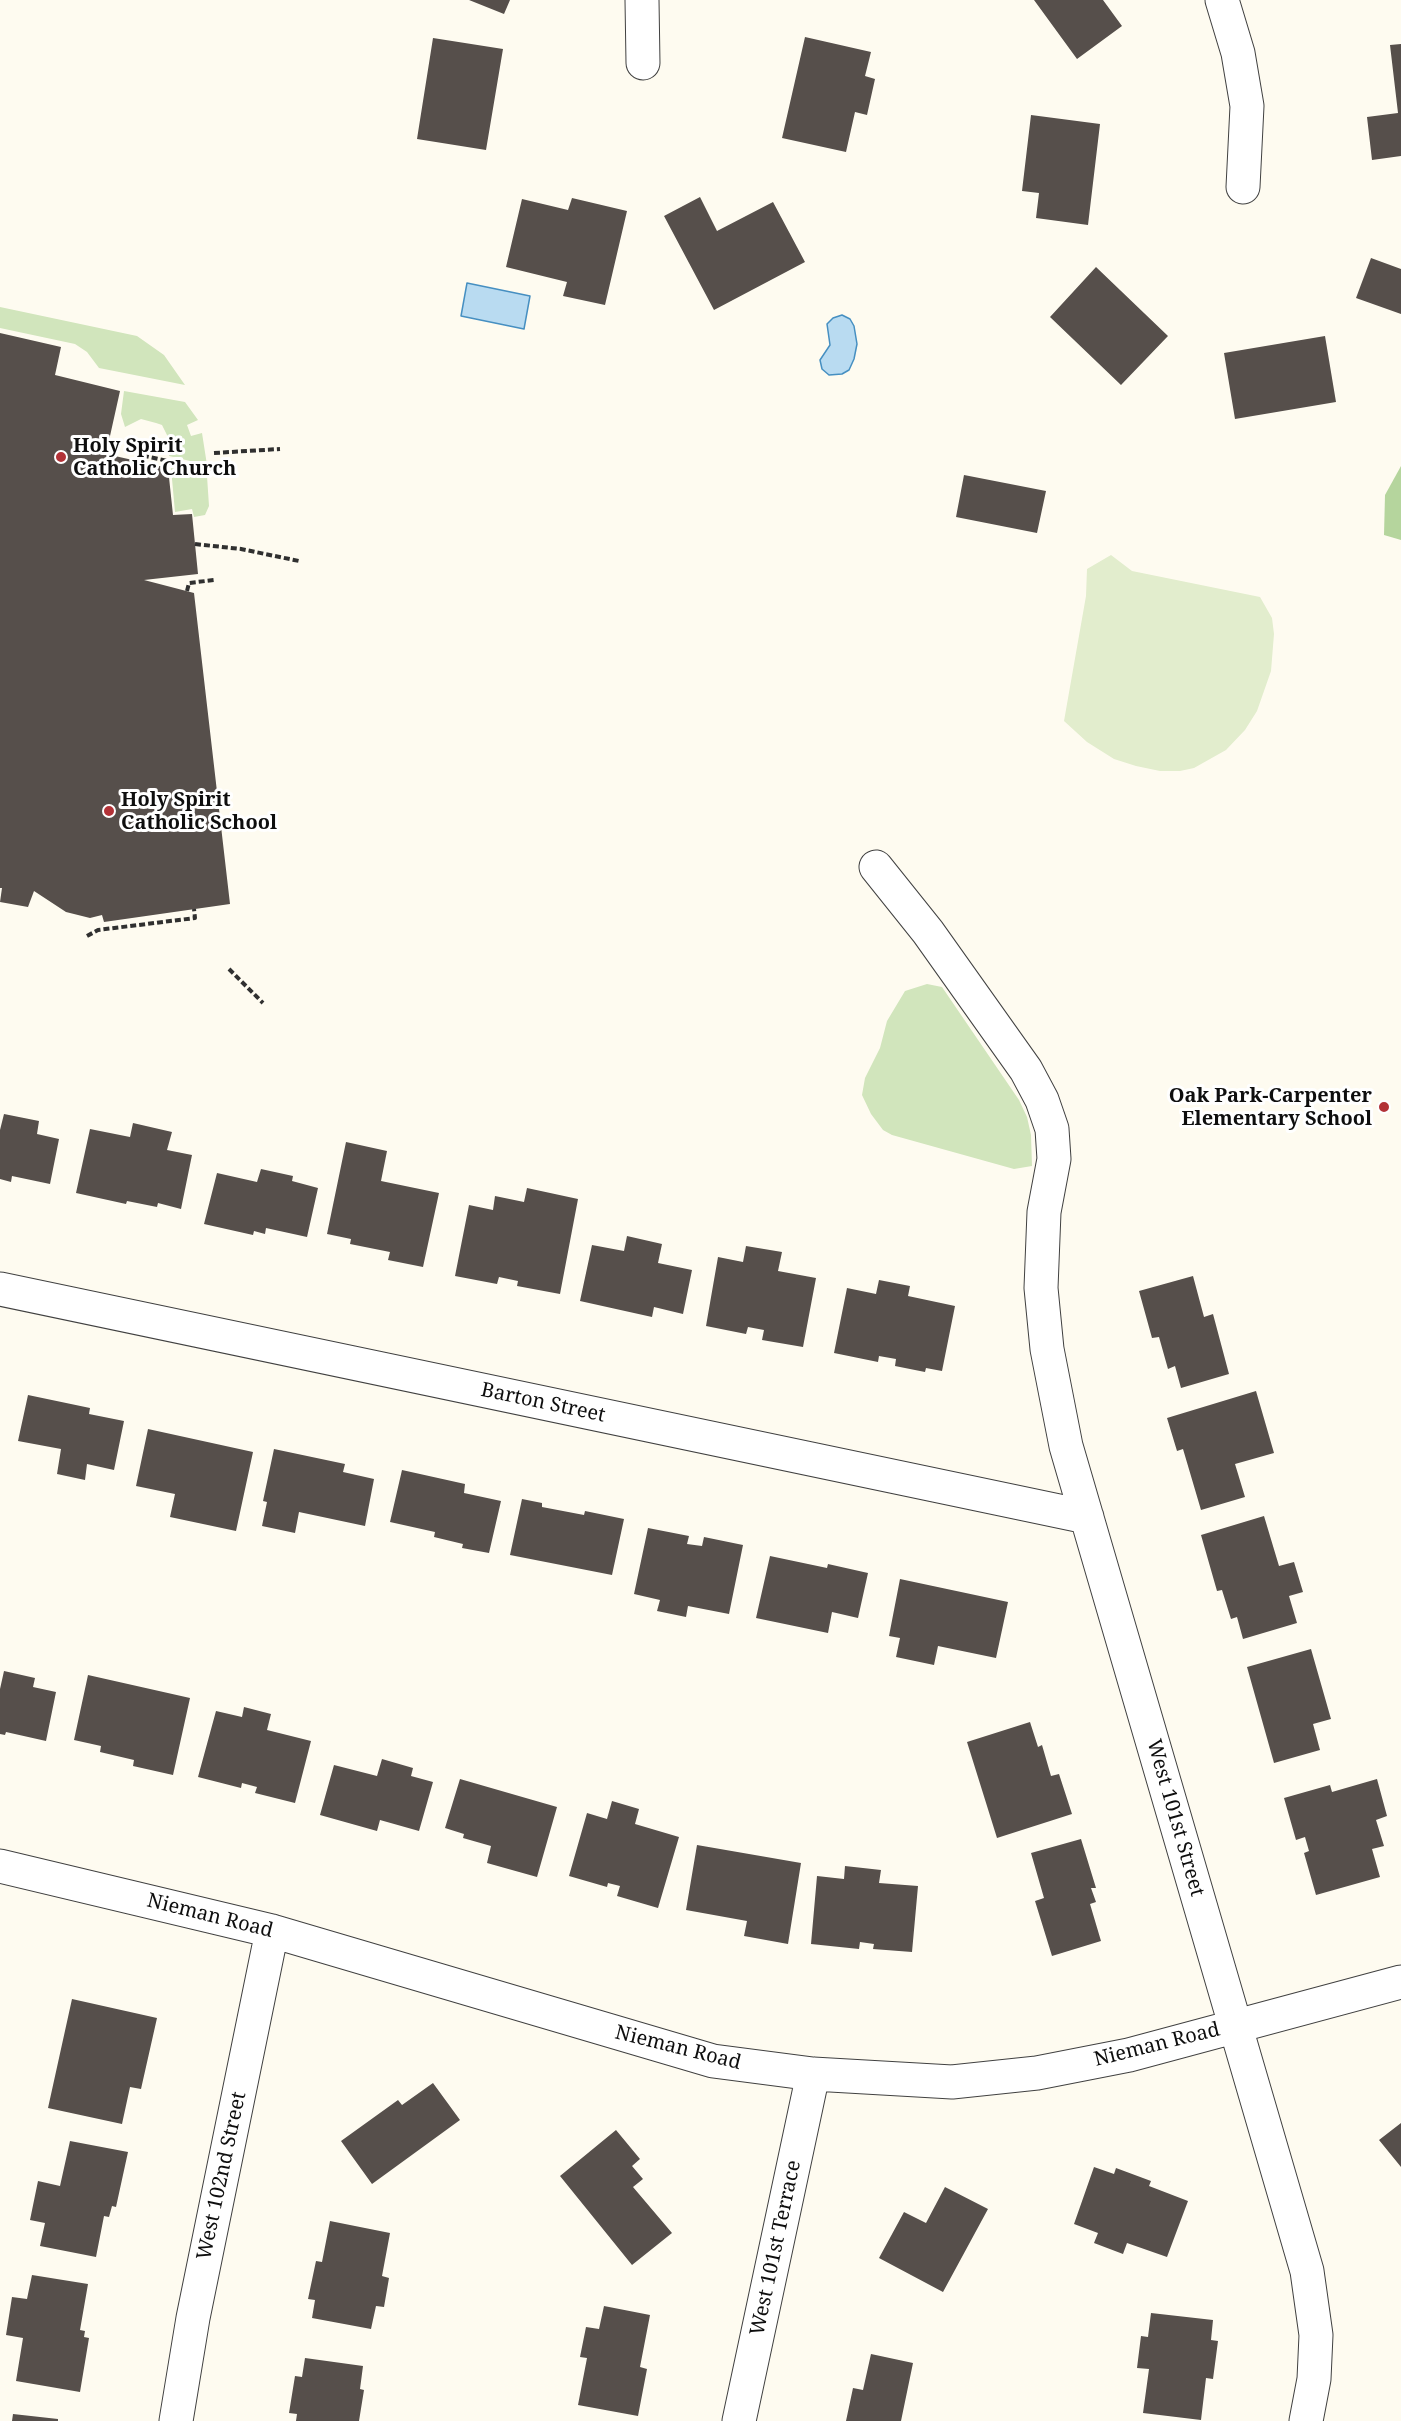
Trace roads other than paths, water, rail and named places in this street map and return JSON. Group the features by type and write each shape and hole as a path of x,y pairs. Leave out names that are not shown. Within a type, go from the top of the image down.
{"street":[{"path":"642,0 643,63"},
{"path":"1222,0 1238,53 1247,106 1243,187"},
{"name":"West 101st Street","path":"876,867 935,941 1026,1070 1042,1100 1052,1129 1054,1159 1044,1212 1041,1288 1047,1349 1066,1446 1307,2271 1316,2335 1314,2379 1306,2421"},
{"name":"Barton Street","path":"0,1290 1087,1517"},
{"name":"Nieman Road","path":"0,1866 272,1931 713,2061 813,2074 952,2082 1037,2073 1129,2055 1401,1982"},
{"name":"West 102nd Street","path":"176,2421 195,2307 272,1931"},
{"name":"West 101st Terrace","path":"739,2421 813,2074"}],"water":[{"path":"467,283 530,296 524,329 461,316"},
{"path":"842,315 850,319 854,326 857,344 854,359 849,370 842,374 829,375 822,369 820,360 830,345 827,324 833,318"}],"place":[{"name":"Holy Spirit Catholic Church","path":"61,457"},
{"name":"Holy Spirit Catholic School","path":"109,811"},
{"name":"Oak Park-Carpenter Elementary School","path":"1384,1107"}]}
